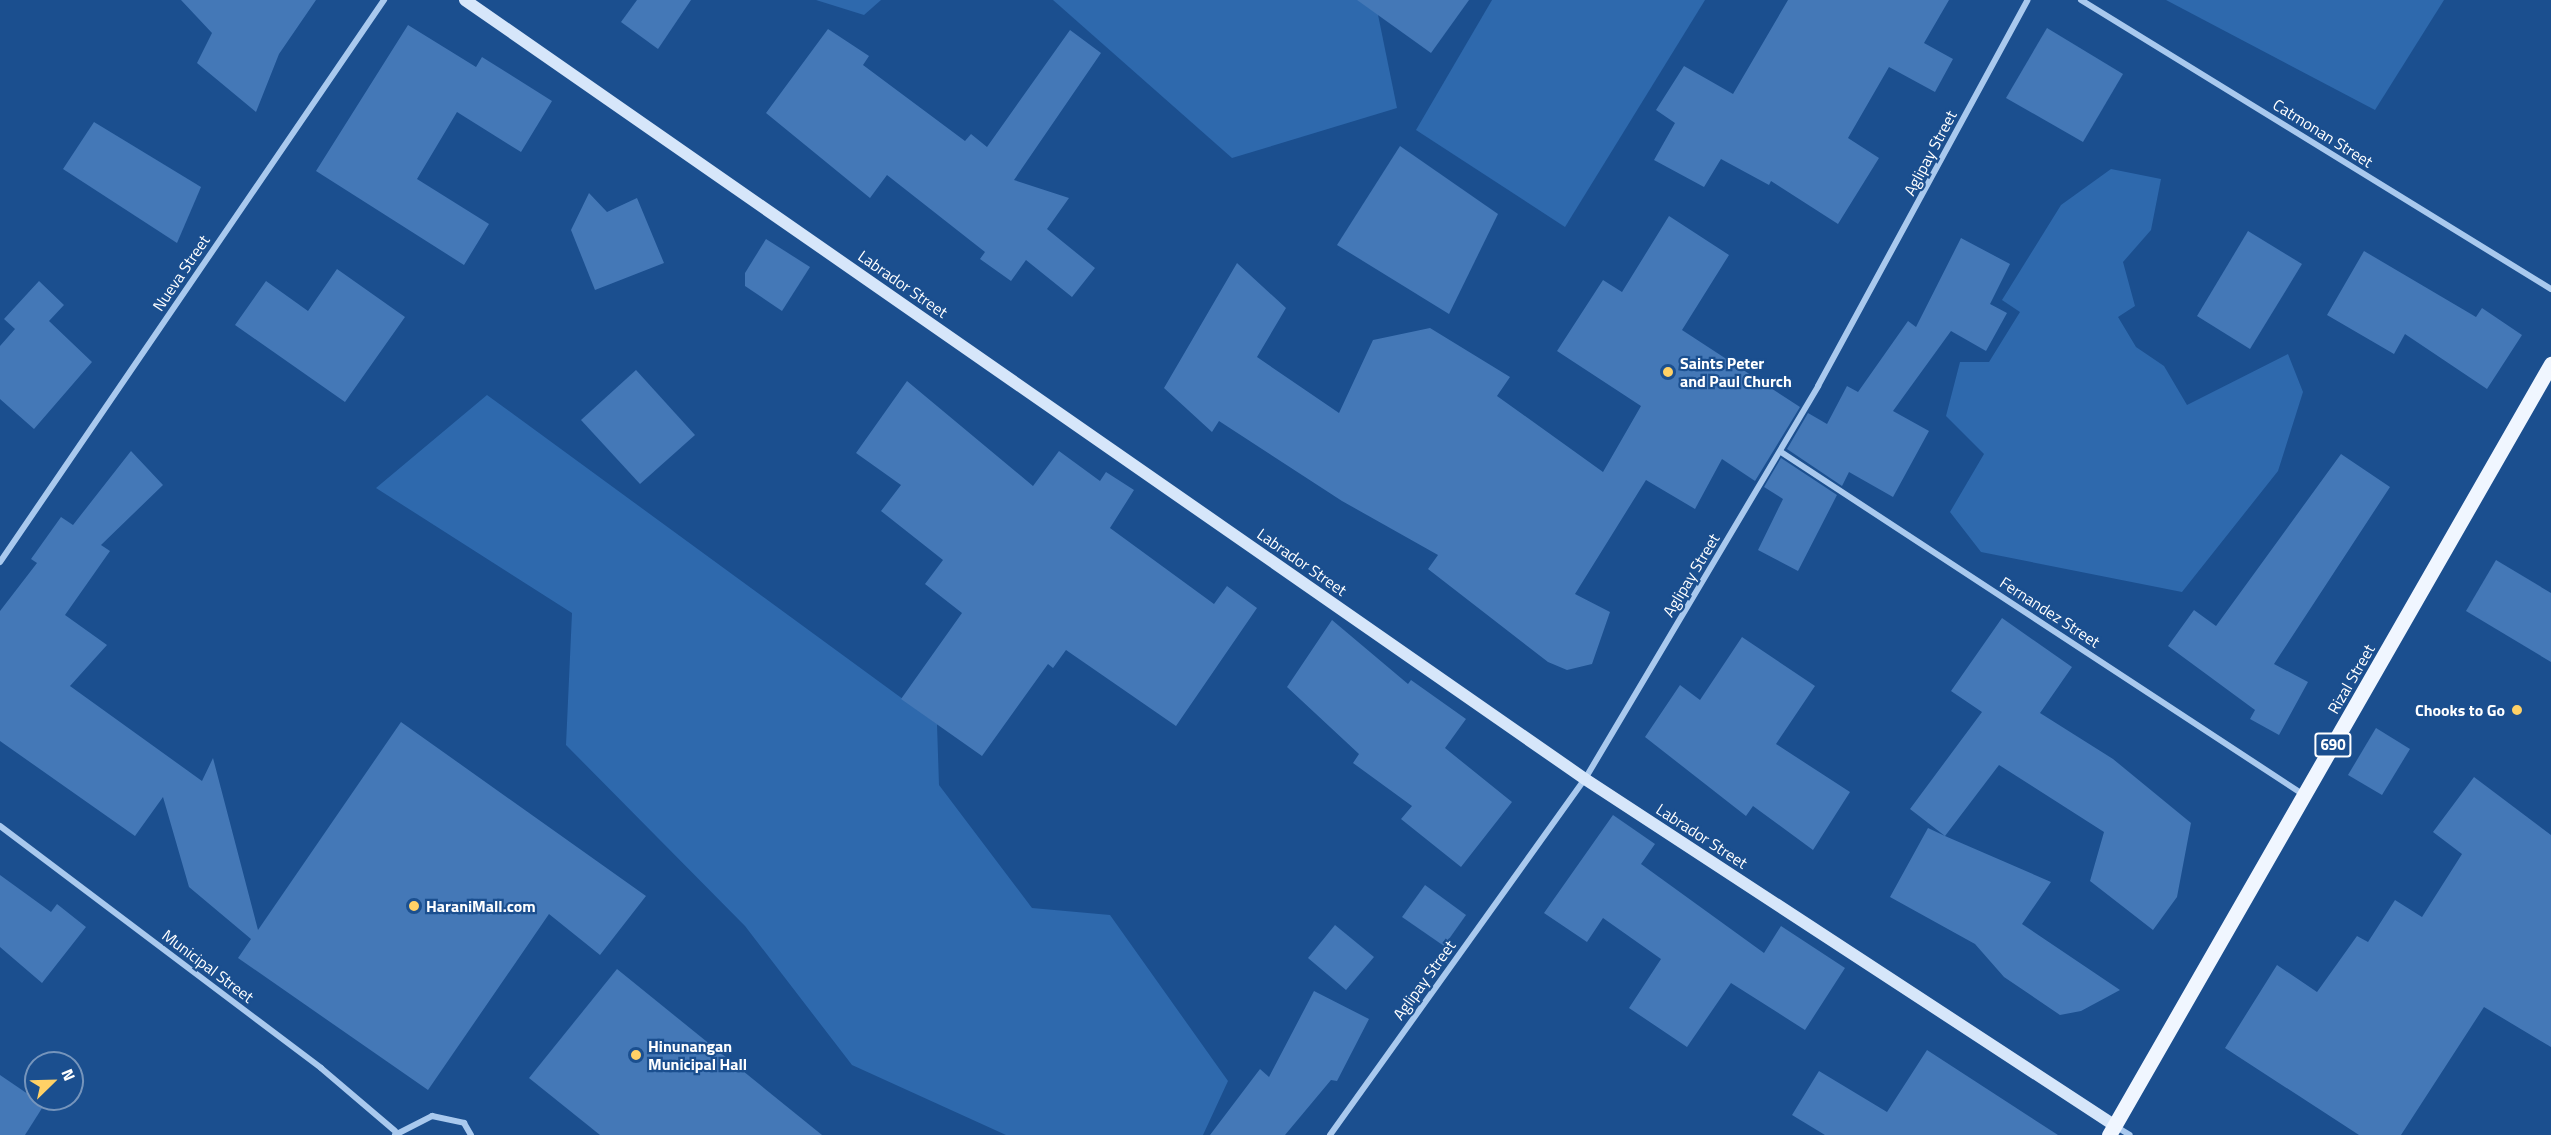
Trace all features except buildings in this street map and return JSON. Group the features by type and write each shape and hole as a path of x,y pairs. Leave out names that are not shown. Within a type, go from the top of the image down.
{"main road":[{"name":"Rizal Street","path":"2112,1130 2551,364"}],"street":[{"name":"Nueva Street","path":"0,562 384,0"},
{"name":"Labrador Street","path":"465,0 1585,779 2112,1130 2130,1135"},
{"name":"Aglipay Street","path":"1330,1135 1585,779 1781,452 2028,0"},
{"name":"Catmonan Street","path":"2081,0 2551,289"},
{"name":"Fernandez Street","path":"1781,452 2305,795"},
{"name":"Municipal Street","path":"0,826 321,1068 395,1133 432,1116 464,1124 471,1135"}],"shaded area":[{"path":"816,0 881,0 864,15"},
{"path":"1053,0 1375,0 1397,108 1232,158"},
{"path":"1492,0 1705,0 1565,227 1416,130"},
{"path":"2166,0 2444,0 2375,110"},
{"path":"2111,169 2161,179 2151,230 2123,262 2135,306 2118,317 2136,347 2164,366 2187,405 2288,354 2303,392 2278,471 2182,592 1981,552 1950,512 1984,454 1946,416 1960,362 1989,362 2020,312 2002,300 2061,205"},
{"path":"487,395 937,724 939,785 1032,908 1110,915 1228,1081 1203,1135 1006,1135 852,1065 745,926 566,745 572,613 376,488"}],"place":[{"name":"Saints Peter and Paul Church","path":"1668,372"},
{"name":"Chooks to Go","path":"2517,710"},
{"name":"HaraniMall.com","path":"414,906"},
{"name":"Hinunangan Municipal Hall","path":"636,1055"}]}
